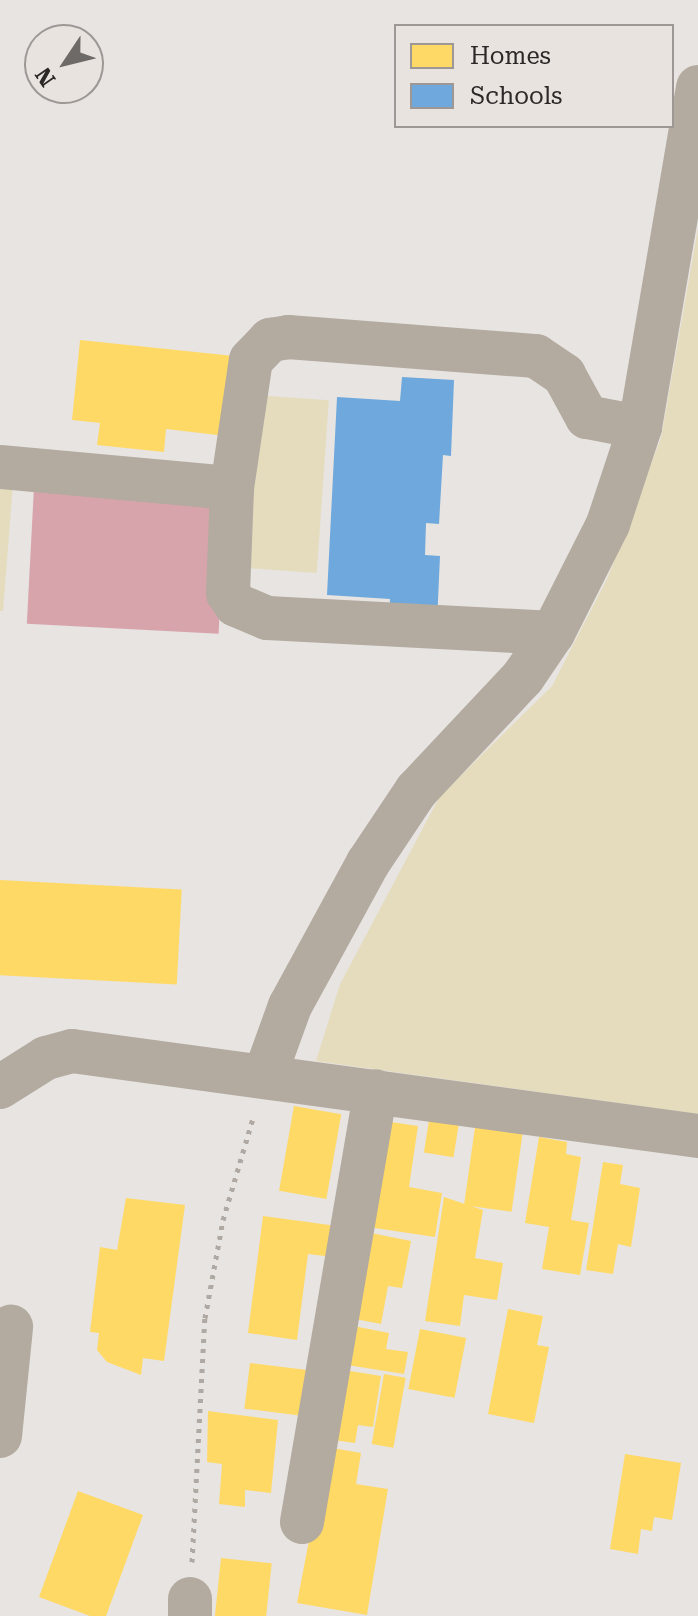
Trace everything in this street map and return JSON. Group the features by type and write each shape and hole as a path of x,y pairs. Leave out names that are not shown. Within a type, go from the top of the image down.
{"street":[{"path":"265,1075 290,1006 368,863 416,791 494,713 553,633 608,524 640,427 698,87"},
{"path":"553,633 336,623 247,613 228,593 232,488 251,360 270,340 536,356 564,375 587,417 640,427"},
{"path":"0,467 232,488"},
{"path":"0,1087 46,1058 72,1051 698,1136"},
{"path":"302,1522 376,1091"},
{"path":"0,1436 11,1327"}],"path":[{"path":"190,1607 205,1318 223,1220 265,1075"}],"shaded area":[{"path":"698,228 698,1114 316,1061 340,984 440,796 552,686 608,577 661,438"},
{"path":"253,395 329,400 317,573 241,568"},
{"path":"0,483 13,484 3,611 0,611"},
{"path":"34,487 226,497 219,634 27,624"}],"building: Homes":[{"path":"80,340 234,356 226,436 166,429 164,452 97,445 100,423 72,420"},
{"path":"0,880 182,890 177,984 0,975"},
{"path":"294,1106 341,1114 326,1199 279,1191"},
{"path":"430,1114 460,1119 454,1157 424,1153"},
{"path":"476,1120 524,1127 512,1212 464,1205"},
{"path":"384,1121 418,1126 409,1187 442,1193 435,1237 368,1227"},
{"path":"539,1137 567,1142 566,1154 581,1157 571,1220 589,1223 580,1275 542,1269 549,1227 525,1223"},
{"path":"603,1162 623,1165 620,1184 640,1188 631,1247 618,1244 613,1274 586,1270"},
{"path":"444,1197 483,1210 475,1258 503,1263 497,1300 464,1295 460,1326 425,1321"},
{"path":"126,1198 185,1205 164,1361 143,1358 141,1375 107,1362 97,1350 99,1333 90,1332 100,1247 117,1250"},
{"path":"263,1216 337,1226 333,1257 308,1254 297,1340 248,1333"},
{"path":"366,1232 411,1241 402,1288 388,1286 381,1324 350,1318"},
{"path":"508,1309 543,1316 537,1345 549,1347 534,1423 488,1414"},
{"path":"348,1325 389,1333 386,1349 408,1352 404,1374 341,1364"},
{"path":"420,1329 466,1338 454,1398 408,1389"},
{"path":"250,1363 316,1371 310,1417 244,1409"},
{"path":"338,1369 381,1376 373,1427 358,1425 355,1443 327,1439"},
{"path":"384,1374 406,1378 393,1448 372,1444"},
{"path":"208,1411 278,1420 271,1493 245,1490 245,1507 219,1504 222,1464 207,1462"},
{"path":"327,1447 361,1453 356,1484 388,1489 367,1615 297,1603"},
{"path":"625,1454 681,1463 672,1520 654,1517 652,1531 641,1529 638,1554 610,1549"},
{"path":"78,1491 143,1515 106,1616 90,1616 39,1597"},
{"path":"221,1558 272,1563 266,1616 215,1616"}],"building: Schools":[{"path":"402,377 454,380 451,456 443,455 439,524 426,523 425,555 440,556 437,622 389,620 390,599 327,595 337,397 400,401"}]}
